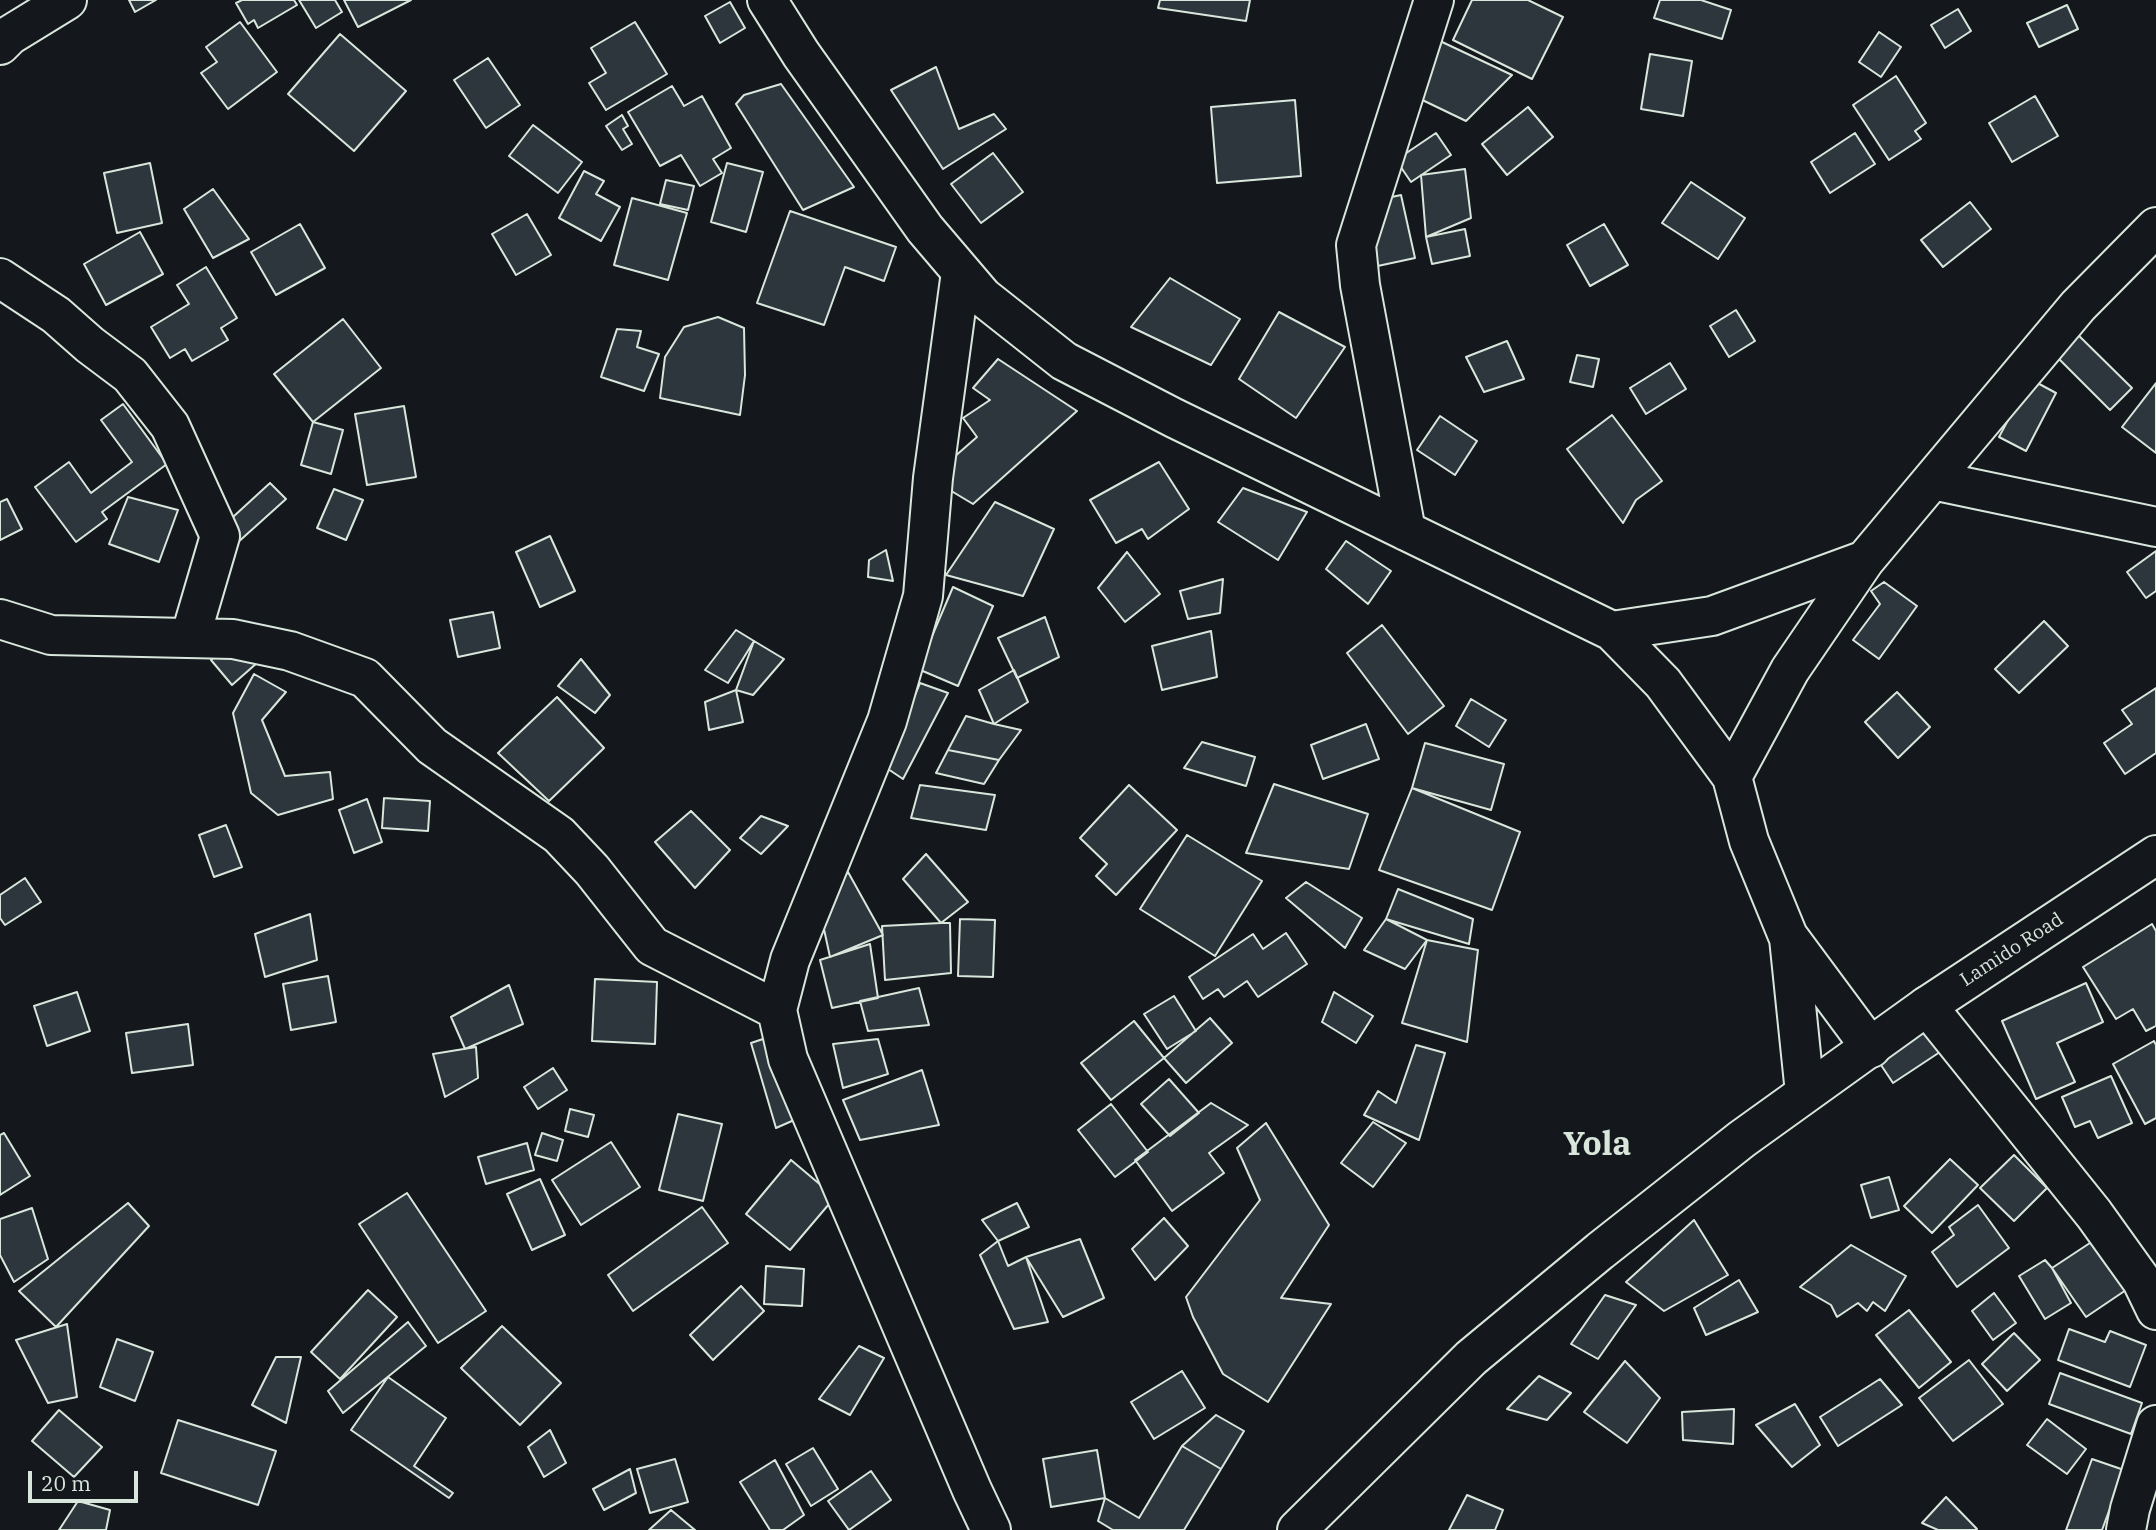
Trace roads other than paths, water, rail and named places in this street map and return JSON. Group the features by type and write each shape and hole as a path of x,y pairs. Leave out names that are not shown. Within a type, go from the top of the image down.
{"street":[{"path":"0,45 10,35 67,0"},
{"path":"767,0 801,54 925,229 983,297 1064,361 1174,418 1612,631 1663,683 1732,777 1749,841 1788,936 1871,1048"},
{"path":"1406,531 1360,285 1356,245 1434,0"},
{"path":"1732,777 1790,670 1865,560 2078,306 2156,227"},
{"path":"961,272 933,478 923,596 887,721 790,961 778,1010 788,1059 991,1530"},
{"path":"0,278 56,315 130,375 170,426 220,536 190,638"},
{"path":"1932,480 2156,527"},
{"path":"1612,631 1712,616 1865,560"},
{"path":"0,618 51,635 233,639 290,651 365,678 432,746 559,835 592,870 652,946 778,1010"},
{"name":"Lamido Road","path":"1303,1528 1471,1358 1600,1251 1805,1093 1927,1006 2156,855"},
{"path":"1788,936 1805,1093"},
{"path":"1927,1006 2094,1214 2142,1281 2156,1310"},
{"path":"2126,1530 2156,1425"}],"district":[{"name":"Yola","path":"1597,1145"}]}
